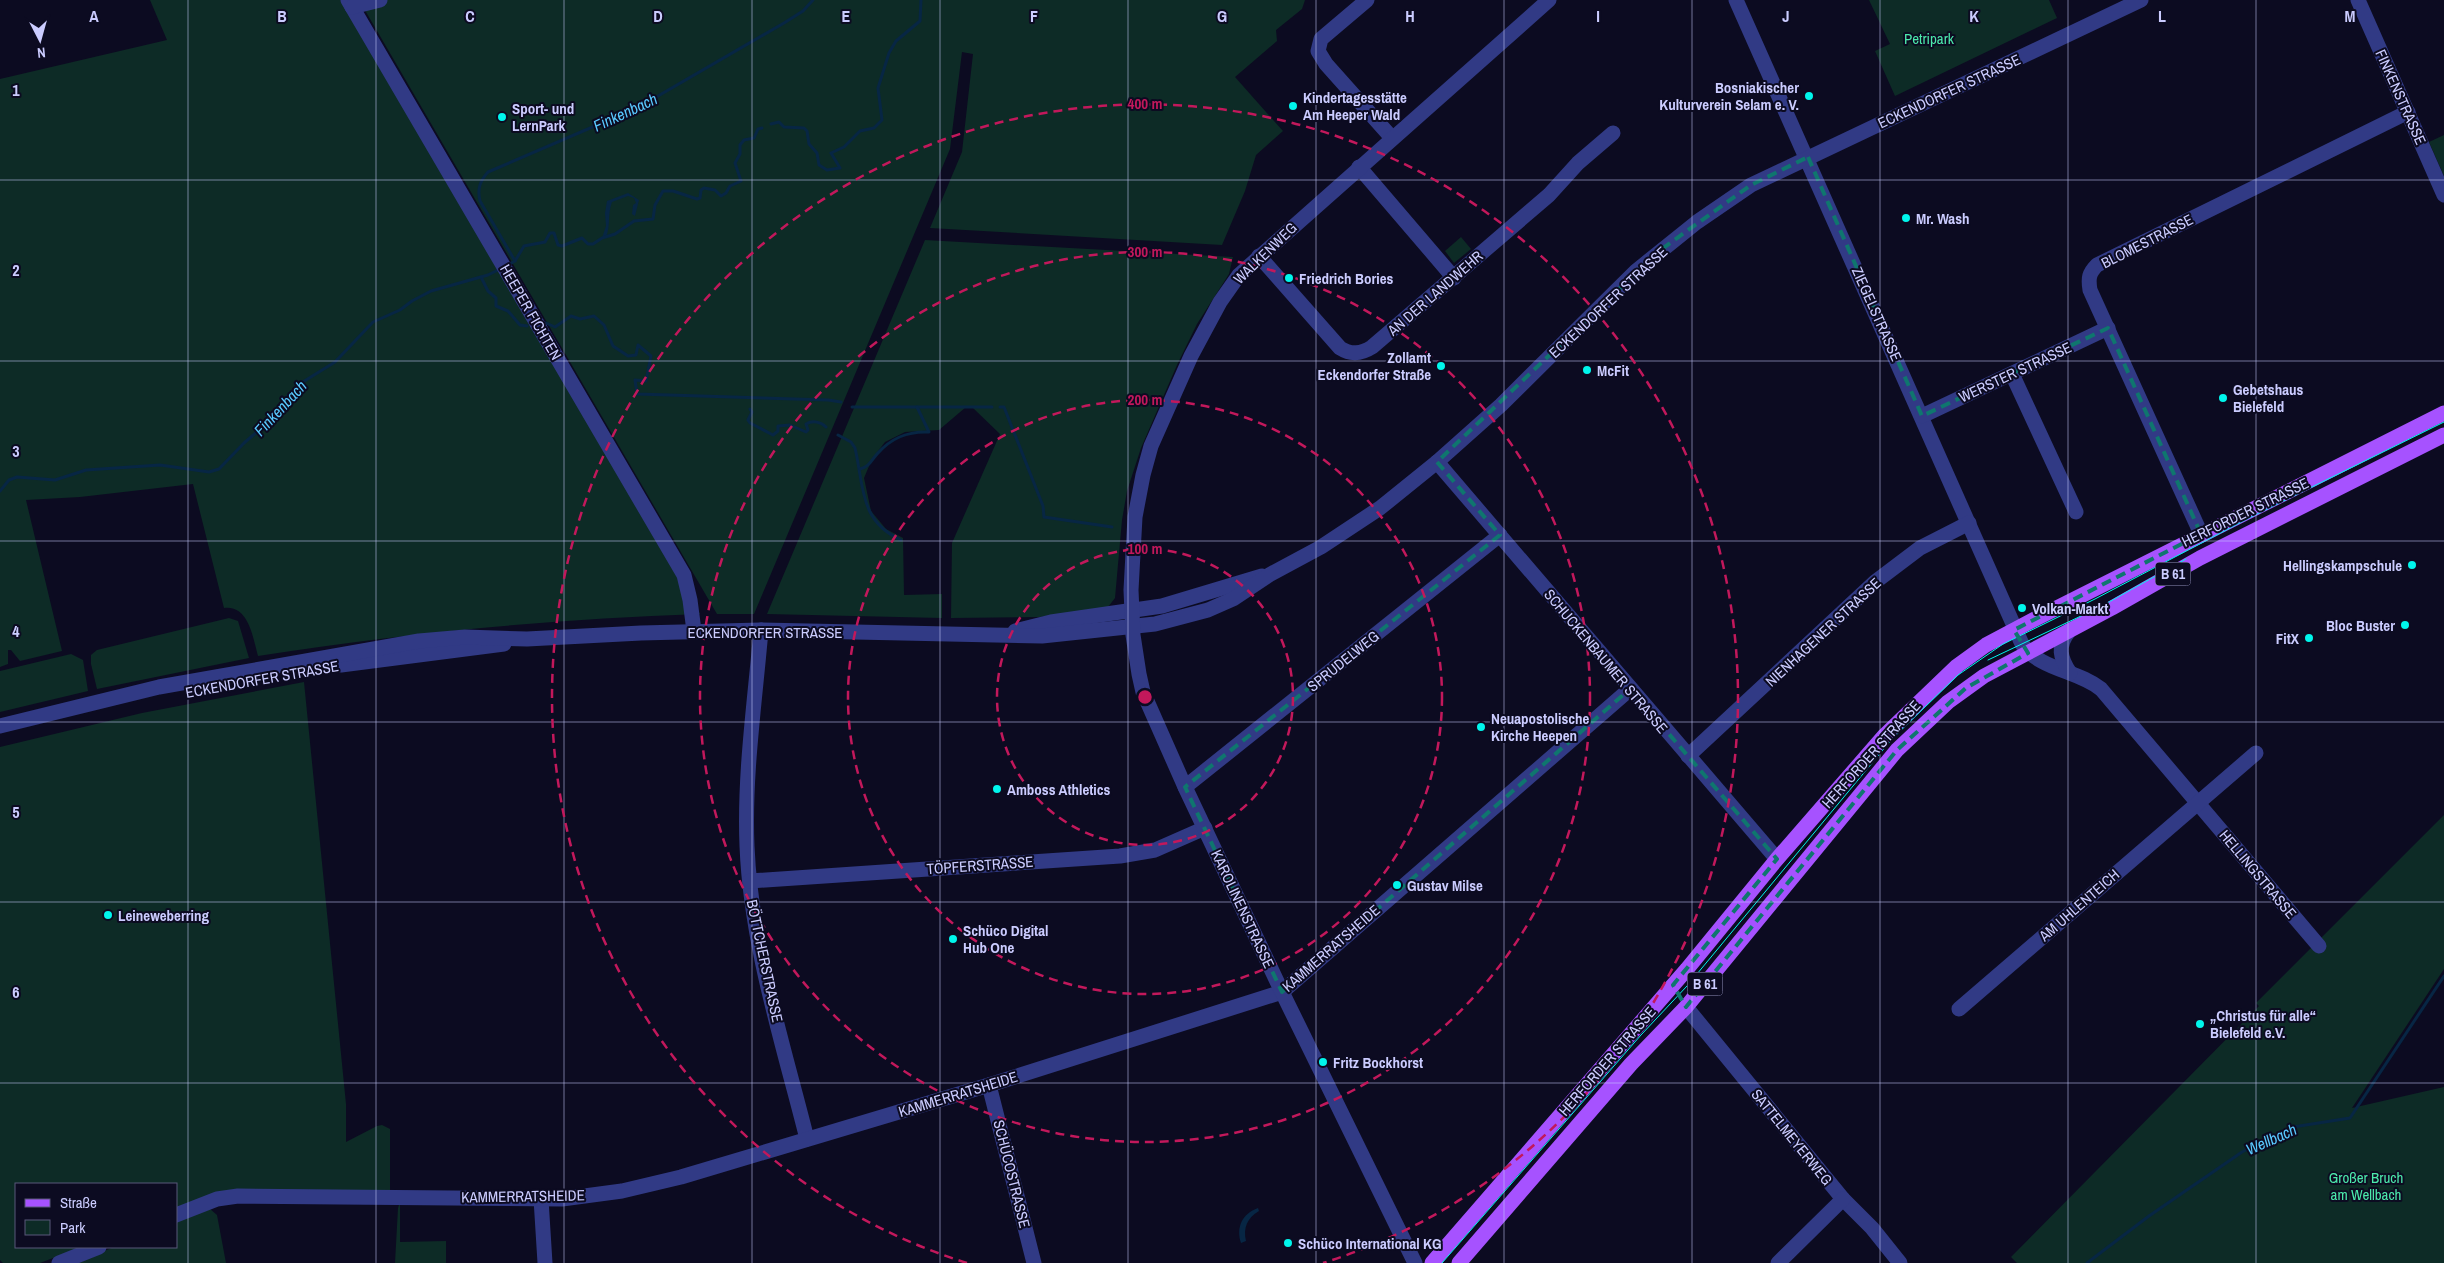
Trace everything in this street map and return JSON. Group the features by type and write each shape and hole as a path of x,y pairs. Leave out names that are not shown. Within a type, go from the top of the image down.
{"main road":[{"name":"HERFORDER STRASSE","path":"1432,1263 1673,985 1777,859 1884,736 1922,697 1971,655 2014,630 2201,534 2444,413"},
{"name":"HERFORDER STRASSE","path":"1459,1263 1625,1071 1686,1007 1897,750 1966,688 2245,534 2444,436"},
{"path":"1673,985 1686,1007"}],"street":[{"path":"350,3 380,0"},
{"path":"1367,0 1321,39 1318,51 1326,64 1392,138"},
{"name":"WALKENWEG","path":"1132,628 1135,517 1151,446 1191,356 1220,302 1240,275 1259,256 1549,0"},
{"name":"ZIEGELSTRASSE","path":"1736,0 1808,157 2014,630 2028,653"},
{"name":"ECKENDORFER STRASSE","path":"0,726 159,688 402,643 465,638 527,639 694,631 761,630 1042,636 1132,628 1166,622 1208,610 1250,589 1269,575 1356,526 1436,462 1501,405 1636,272 1659,252 1750,185 2141,0"},
{"name":"FINKENSTRASSE","path":"2358,0 2444,195"},
{"name":"HEEPER FICHTEN","path":"350,3 684,576 690,600 694,631"},
{"name":"BLOMESTRASSE","path":"2201,534 2090,290 2088,280 2091,271 2097,264 2408,112"},
{"name":"AN DER LANDWEHR","path":"1259,256 1340,348 1355,354 1372,347 1454,278 1549,195 1578,163 1613,132"},
{"path":"1359,167 1454,278"},
{"name":"WERSTER STRASSE","path":"1922,416 2108,328"},
{"path":"2012,374 2076,512"},
{"name":"SCHUCKENBAUMER STRASSE","path":"1436,462 1777,859"},
{"name":"NIENHAGENER STRASSE","path":"1688,756 1875,582 1920,548 1969,523"},
{"name":"SPRUDELWEG","path":"1185,787 1500,535"},
{"name":"ECKENDORFER STRASSE","path":"1002,634 1051,622 1131,612 1184,600 1246,579 1269,575"},
{"name":"KAROLINENSTRASSE","path":"1132,628 1143,692 1185,787 1282,992 1415,1263"},
{"name":"BÖTTCHERSTRASSE","path":"761,630 748,789 747,846 750,881 761,956 807,1139"},
{"path":"2069,631 2062,643 2060,653 2070,673"},
{"name":"ECKENDORFER STRASSE","path":"0,735 98,710 257,678 376,660 481,648 527,639"},
{"name":"HELLINGSTRASSE","path":"2028,653 2034,658 2101,688 2319,946"},
{"name":"KAMMERRATSHEIDE","path":"178,1214 217,1199 238,1196 541,1199 571,1198 638,1188 681,1177 989,1085 1282,992 1630,690"},
{"path":"2198,802 2256,753"},
{"name":"AM UHLENTEICH","path":"1959,1009 2198,802"},
{"name":"TÖPFERSTRASSE","path":"750,881 1120,856 1155,850 1205,828"},
{"name":"SATTELMEYERWEG","path":"1686,1007 1843,1199 1872,1228 1900,1263"},
{"name":"SCHÜCOSTRASSE","path":"989,1085 1034,1263"},
{"path":"541,1199 545,1263"},
{"path":"1778,1263 1843,1199"},
{"path":"59,1263 96,1248"}],"highlighted area":[{"path":"1808,157 1922,416 2108,328 2201,534 2014,630 2028,653 1966,688 1897,750 1686,1007 1673,985 1777,859 1630,689 1282,992 1185,787 1500,535 1437,462 1659,251 1751,185"}],"green space":[{"path":"150,0 342,0 700,614 589,619 479,628 368,640 258,656 252,632 244,617 232,608 224,608 193,484 80,497 26,500 62,651 20,661 11,650 8,650 8,664 0,667 0,79 167,40"},
{"path":"359,0 1305,0 1302,9 1276,30 1277,41 1235,77 1283,131 1256,155 1245,191 1222,245 930,228 962,152 973,54 962,52 950,149 754,614 717,614"},
{"name":"Petripark","path":"1869,0 2049,0 2057,18 1895,96 1875,51 1890,44"},
{"path":"2444,135 2444,176 2429,142"},
{"path":"1461,237 1471,249 1454,263 1445,251"},
{"path":"925,240 1233,257 1229,274 1197,324 1141,448 1127,491 1122,520 1115,598 1108,607 1040,617 951,618 952,543 1000,434 973,408 966,407 939,430 905,432 885,442 872,459 864,478 871,511 886,529 903,538 904,595 942,594 942,618 767,614"},
{"path":"229,618 238,621 249,658 97,689 91,664 91,655 97,650"},
{"path":"71,654 83,660 88,691 0,712 0,671"},
{"path":"304,682 346,1104 346,1142 377,1126 382,1125 390,1129 390,1191 250,1190 178,1209 178,1183 15,1183 15,1248 79,1248 40,1263 3,1263 0,1260 0,747 142,713"},
{"name":"Großer Bruch am Wellbach","path":"2444,815 2444,969 2352,1108 2444,1087 2444,1263 2017,1263 2011,1257 2259,1006 2256,1003"},
{"path":"400,1202 400,1242 446,1241 446,1263 395,1263 398,1208"},
{"path":"210,1209 217,1215 226,1263 74,1263 112,1248 178,1248 178,1221"}],"water":[{"path":"628,193 639,200 635,216 632,214 633,205 636,203 634,198 628,196 612,202 606,237 602,238 606,226 605,213 607,201"},
{"path":"1258,1208 1259,1211 1251,1217 1247,1224 1245,1232 1246,1241 1241,1243 1239,1232 1244,1217"}],"waterway":[{"name":"Finkenbach","path":"515,261 480,201 480,185 488,172 639,107 784,23 803,11 813,0"},
{"name":"Finkenbach","path":"771,124 779,122 784,127 804,128 807,131 809,144 817,153 819,165 827,170 840,168 831,153 844,147 860,131 874,128 882,120 878,88 889,53 896,41 920,21 921,0"},
{"name":"Finkenbach","path":"508,265 515,261 524,246 545,242 550,233 554,233 558,245 562,246 582,238 588,244 593,244 602,238 615,234 634,221 653,219 655,205 663,191 673,191 697,199 700,198 701,190 704,188 715,190 721,196 726,193 730,186 741,181 735,163 740,154 740,145 744,140 754,138 758,129 762,128"},
{"name":"Finkenbach","path":"0,491 9,480 17,477 55,480 86,470 160,465 209,472 219,469 244,443 277,415 286,398 298,385 335,362 373,322 400,310 431,291 488,275 500,269"},
{"path":"481,277 488,291 496,298 496,306 508,311 520,325 527,326"},
{"path":"546,323 555,327 571,316 580,319 594,316 604,325 613,346 628,356 636,355 638,345 651,356 646,381 635,380 637,394 841,402"},
{"path":"852,407 992,407"},
{"path":"860,469 868,465 882,448 894,440 907,434 929,432 917,407"},
{"path":"1000,407 1004,407 1043,506 1044,517 1112,527"},
{"path":"750,409 752,412 748,420 750,423 773,435 778,431 778,426 790,425 806,432 808,430 806,424 811,422 819,423 826,427"},
{"path":"838,435 851,442 855,448 862,489 870,513 887,532 901,540"},
{"name":"Wellbach","path":"2087,1263 2149,1216 2242,1152 2293,1127 2350,1118 2444,976"}],"tram line":[{"path":"1442,1263 1641,1035 1687,986 1892,739 1958,675 2003,644 2095,599 2249,518 2444,422"},
{"path":"1988,660 2100,607 2186,559"}],"place":[{"name":"Bosniakischer Kulturverein Selam e. V.","path":"1809,96"},
{"name":"Kindertagesstätte Am Heeper Wald","path":"1293,106"},
{"name":"Sport- und LernPark","path":"502,117"},
{"name":"Mr. Wash","path":"1906,218"},
{"name":"Friedrich Bories","path":"1289,278"},
{"name":"Zollamt Eckendorfer Straße","path":"1441,366"},
{"name":"McFit","path":"1587,370"},
{"name":"Gebetshaus Bielefeld","path":"2223,398"},
{"name":"Hellingskampschule","path":"2412,565"},
{"name":"Volkan-Markt","path":"2022,608"},
{"name":"Bloc Buster","path":"2405,625"},
{"name":"FitX","path":"2309,638"},
{"name":"Neuapostolische Kirche Heepen","path":"1481,727"},
{"name":"Amboss Athletics","path":"997,789"},
{"name":"Gustav Milse","path":"1397,885"},
{"name":"Leineweberring","path":"108,915"},
{"name":"Schüco Digital Hub One","path":"953,939"},
{"name":"„Christus für alle“ Bielefeld e.V.","path":"2200,1024"},
{"name":"Fritz Bockhorst","path":"1323,1062"},
{"name":"Schüco International KG","path":"1288,1243"}]}
